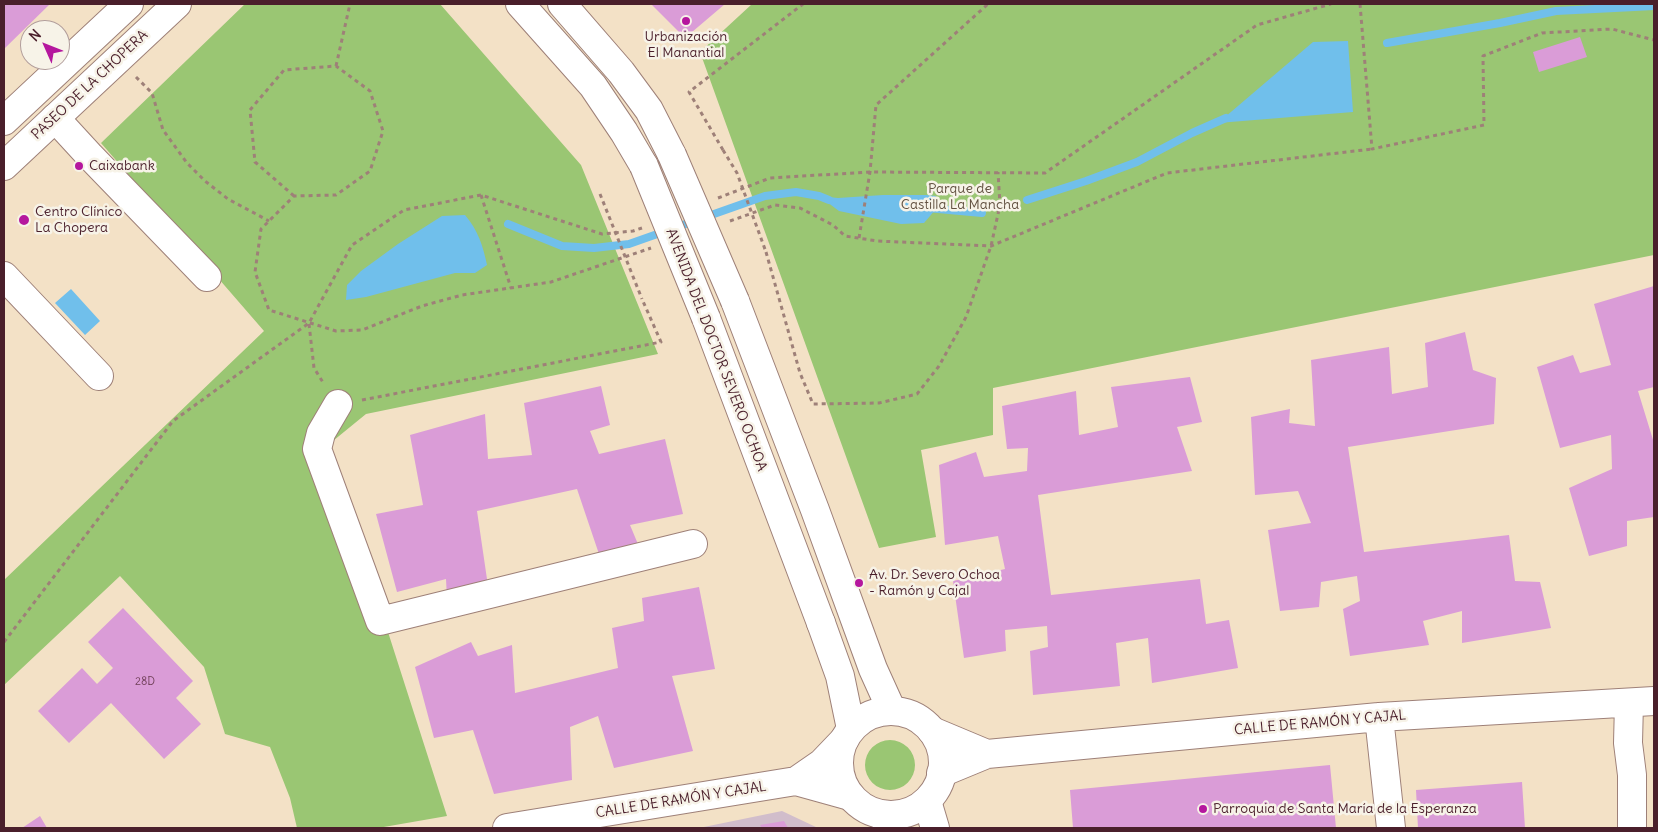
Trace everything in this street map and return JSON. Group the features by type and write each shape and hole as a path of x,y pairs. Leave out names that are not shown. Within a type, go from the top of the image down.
{"street":[{"path":"4,121 129,4"},
{"name":"PASEO DE LA CHOPERA","path":"4,166 177,4"},
{"name":"AVENIDA DEL DOCTOR SEVERO OCHOA","path":"520,4 593,86 644,166 706,318 821,623 840,676 848,735"},
{"path":"562,4 621,72 649,110 672,155 735,301 815,510 873,669 892,711"},
{"path":"55,118 207,277"},
{"path":"4,276 99,376"},
{"path":"338,404 321,434 316,449 380,621 693,544"},
{"path":"1632,828 1632,775 1628,743 1642,702"},
{"name":"CALLE DE RAMÓN Y CAJAL","path":"942,774 987,754 1379,717 1642,702"},
{"path":"892,711 907,714 921,721 932,731 939,744 943,759 942,774 936,788 927,801 914,810 886,821 859,805 850,796 843,783 839,769 840,754 848,735 863,719 877,713 892,711"},
{"path":"1379,717 1391,828"},
{"name":"CALLE DE RAMÓN Y CAJAL","path":"932,731 987,754"},
{"name":"CALLE DE RAMÓN Y CAJAL","path":"796,781 822,763 848,735"},
{"name":"CALLE DE RAMÓN Y CAJAL","path":"507,828 796,781 850,796"},
{"path":"927,801 935,828"}],"path":[{"path":"336,66 350,4"},
{"path":"804,4 689,92 737,174 766,252 800,373 813,404 878,403 917,394 939,366 966,317 991,246 1000,205 998,172"},
{"path":"859,238 870,172 876,105 988,4"},
{"path":"1311,4 1315,8"},
{"path":"715,200 770,178 870,172 1045,173 1257,25 1331,4"},
{"path":"1360,4 1372,149"},
{"path":"728,221 775,205 800,208 833,224 845,236 877,241 991,246 1167,173 1372,149 1484,125 1483,56 1542,33 1612,29 1654,40"},
{"path":"336,66 370,91 383,131 370,171 336,195 294,196 255,162 250,110 284,70 336,66"},
{"path":"152,94 163,130 187,163 205,182 228,199 269,221"},
{"path":"309,323 314,368 338,404 661,342 600,194"},
{"path":"4,642 173,421 309,323 352,245 404,210 481,195 602,234 633,231 651,224"},
{"path":"481,195 511,288"},
{"path":"294,196 261,229 255,272 269,310 336,330 362,330 422,306 454,297 551,282 654,247"}],"shaded area":[{"path":"782,811 818,828 699,828"}],"green space":[{"path":"245,4 440,4 581,165 658,354 366,414 328,445 447,816 378,828 297,828 290,798 270,747 225,734 204,667 120,576 4,685 4,580 264,331 101,143"},
{"name":"Parque de Castilla La Mancha","path":"752,4 1654,4 1654,255 993,388 993,435 921,450 936,537 879,548 700,52"},
{"path":"885,740 895,740 908,747 915,760 915,770 908,783 895,790 885,790 876,786 869,779 865,770 865,760 869,751 876,744"}],"water":[{"path":"1348,41 1353,112 1218,123 1313,42"},
{"path":"883,195 936,196 936,209 924,223 901,224 839,211 819,196 838,198"},
{"path":"465,215 479,238 487,265 475,273 455,273 366,297 346,300 347,285 361,271 398,244 442,216"},
{"path":"71,289 100,321 85,335 55,303"}],"building":[{"path":"4,4 50,4 34,20 20,20 20,33 4,49"},
{"name":"Urbanización El Manantial","path":"651,4 725,4 685,38"},
{"path":"1580,37 1587,57 1539,72 1533,52"},
{"path":"1654,286 1654,387 1638,391 1654,443 1654,517 1627,521 1627,546 1589,556 1569,488 1612,469 1611,435 1560,448 1537,367 1573,355 1580,373 1611,365 1594,304"},
{"path":"1465,332 1473,370 1496,378 1494,424 1348,447 1364,552 1509,535 1515,581 1540,582 1551,628 1462,643 1462,611 1423,621 1429,645 1350,656 1343,609 1360,601 1357,576 1321,582 1319,607 1280,611 1268,530 1311,523 1298,491 1255,495 1251,417 1290,409 1289,423 1315,426 1311,360 1389,347 1392,394 1428,387 1425,343"},
{"path":"1190,377 1202,422 1177,427 1192,471 1038,495 1051,595 1200,579 1206,624 1229,620 1238,668 1152,683 1148,638 1116,643 1120,686 1033,695 1030,651 1048,647 1047,626 1005,630 1006,651 964,658 953,581 1005,569 998,536 945,545 939,465 976,452 984,477 1027,471 1028,448 1007,449 1002,406 1076,391 1079,435 1118,427 1111,387"},
{"path":"601,386 610,425 590,431 599,454 665,439 683,514 630,525 640,549 600,557 577,489 477,511 488,586 447,599 446,579 397,592 376,514 423,505 410,435 485,414 488,459 532,455 524,403"},
{"path":"699,587 715,669 672,676 693,751 614,768 598,716 570,727 572,780 494,794 473,730 434,738 415,667 471,642 478,656 512,645 515,693 618,668 612,628 644,621 642,598"},
{"path":"123,608 193,681 176,698 201,724 164,759 111,703 69,743 38,711 82,668 97,684 113,668 88,642"},
{"name":"Parroquia de Santa María de la Esperanza","path":"1330,765 1336,828 1073,828 1070,790"},
{"path":"1522,782 1525,828 1418,828 1416,790"},
{"path":"40,816 47,828 22,828"},
{"path":"784,821 788,828 762,828 760,825"}],"waterway":[{"path":"1387,43 1556,11 1654,6"},
{"path":"1027,200 1137,162 1192,133 1226,118"},
{"path":"508,224 562,246 594,248 629,244 765,196 796,192 819,196 829,200"},
{"path":"927,208 982,213"}],"place":[{"name":"Urbanización El Manantial","path":"686,21"},
{"name":"Caixabank","path":"79,166"},
{"name":"Centro Clínico La Chopera","path":"24,220"},
{"name":"Av. Dr. Severo Ochoa - Ramón y Cajal","path":"859,583"},
{"name":"Parroquia de Santa María de la Esperanza","path":"1203,809"}]}
